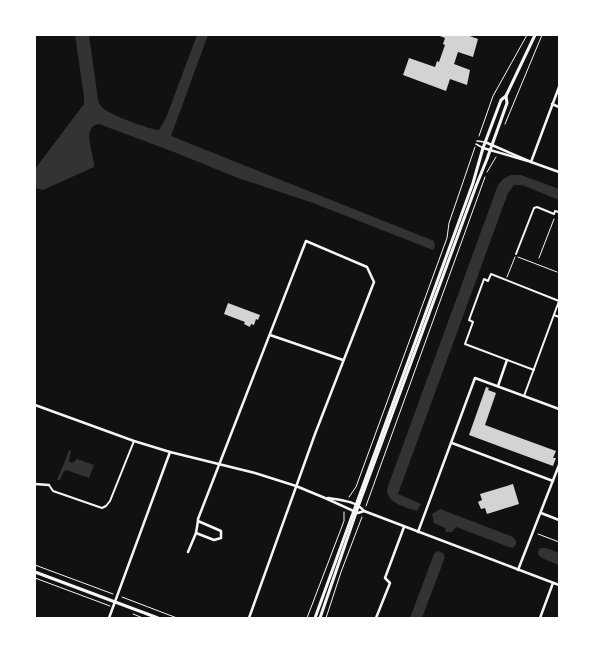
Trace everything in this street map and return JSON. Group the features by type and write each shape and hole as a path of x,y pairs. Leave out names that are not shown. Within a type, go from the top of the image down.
{"street":[{"path":"357,505 473,183 485,142 501,100 506,96 535,35"},
{"path":"531,162 559,87"},
{"path":"315,618 470,200 490,151 507,103 506,96"},
{"path":"552,104 559,107"},
{"path":"485,142 531,162"},
{"path":"483,148 559,172"},
{"path":"516,254 534,209 537,207 554,214 555,211 559,212"},
{"path":"188,552 196,533 198,521 219,464 306,241 367,267 374,282 296,486 249,618"},
{"path":"524,396 534,370 559,301 490,274 488,280 484,279 469,320 473,322 465,344 534,370"},
{"path":"554,315 559,317"},
{"path":"270,336 343,360"},
{"path":"498,386 507,360"},
{"path":"418,532 452,444 475,378 559,409"},
{"path":"35,406 134,441 170,452 255,473 296,486 346,506 354,512 364,511"},
{"path":"35,484 49,485 53,491 102,508 110,501 134,441"},
{"path":"452,444 553,481"},
{"path":"109,618 170,452"},
{"path":"518,570 541,514 559,464"},
{"path":"325,498 357,505 364,511 404,527 559,585"},
{"path":"320,618 354,512"},
{"path":"541,514 559,520"},
{"path":"196,533 214,540 221,538 221,531 198,521"},
{"path":"376,618 390,583 385,578 404,527"},
{"path":"35,572 158,618"},
{"path":"540,618 552,583"}],"lane":[{"path":"477,141 485,142"},
{"path":"476,144 483,148"}],"path":[{"path":"478,138 493,96 527,35"},
{"path":"503,128 542,35"},
{"path":"307,618 344,521 343,515 346,506 356,487 447,238 449,223 475,147"},
{"path":"326,618 364,511 368,495 486,175 495,158"},
{"path":"540,258 555,216 554,214"},
{"path":"506,280 516,254 518,257 557,272"},
{"path":"533,532 559,542"},
{"path":"35,565 177,618"},
{"path":"35,578 113,607"}],"shaded area":[{"path":"75,35 89,35 98,100 101,106 107,111 121,118 159,130 166,118 197,35 208,35 171,136 434,241 435,247 433,250 313,203 238,178 99,124 93,126 90,130 89,136 94,167 43,190 35,188 35,169 84,104"},
{"path":"511,175 521,175 559,189 559,200 522,185 514,185 508,193 398,494 421,504 417,511 398,504 390,498 387,489 498,185 503,179"},
{"path":"69,450 71,451 69,461 71,463 77,459 94,465 89,478 66,470 60,480 57,480"},
{"path":"440,509 513,537 516,544 513,548 509,547 456,527 452,532 446,532 445,528 434,523 432,514"},
{"path":"540,548 546,548 559,553 559,565 539,556 538,552"},
{"path":"437,551 443,553 445,557 422,618 410,618 434,554"}],"building":[{"path":"437,35 467,35 478,39 473,57 458,52 454,64 470,70 467,85 450,79 446,91 403,75 409,58 435,67 437,61 439,62 445,45 443,44 445,38"},
{"path":"228,303 260,315 258,320 256,319 254,325 251,324 250,327 244,324 245,322 224,314"},
{"path":"486,387 489,388 488,390 496,393 485,425 556,451 553,458 556,458 553,466 469,435"},
{"path":"513,484 519,504 487,514 485,508 481,509 478,502 482,500 480,494"}]}
